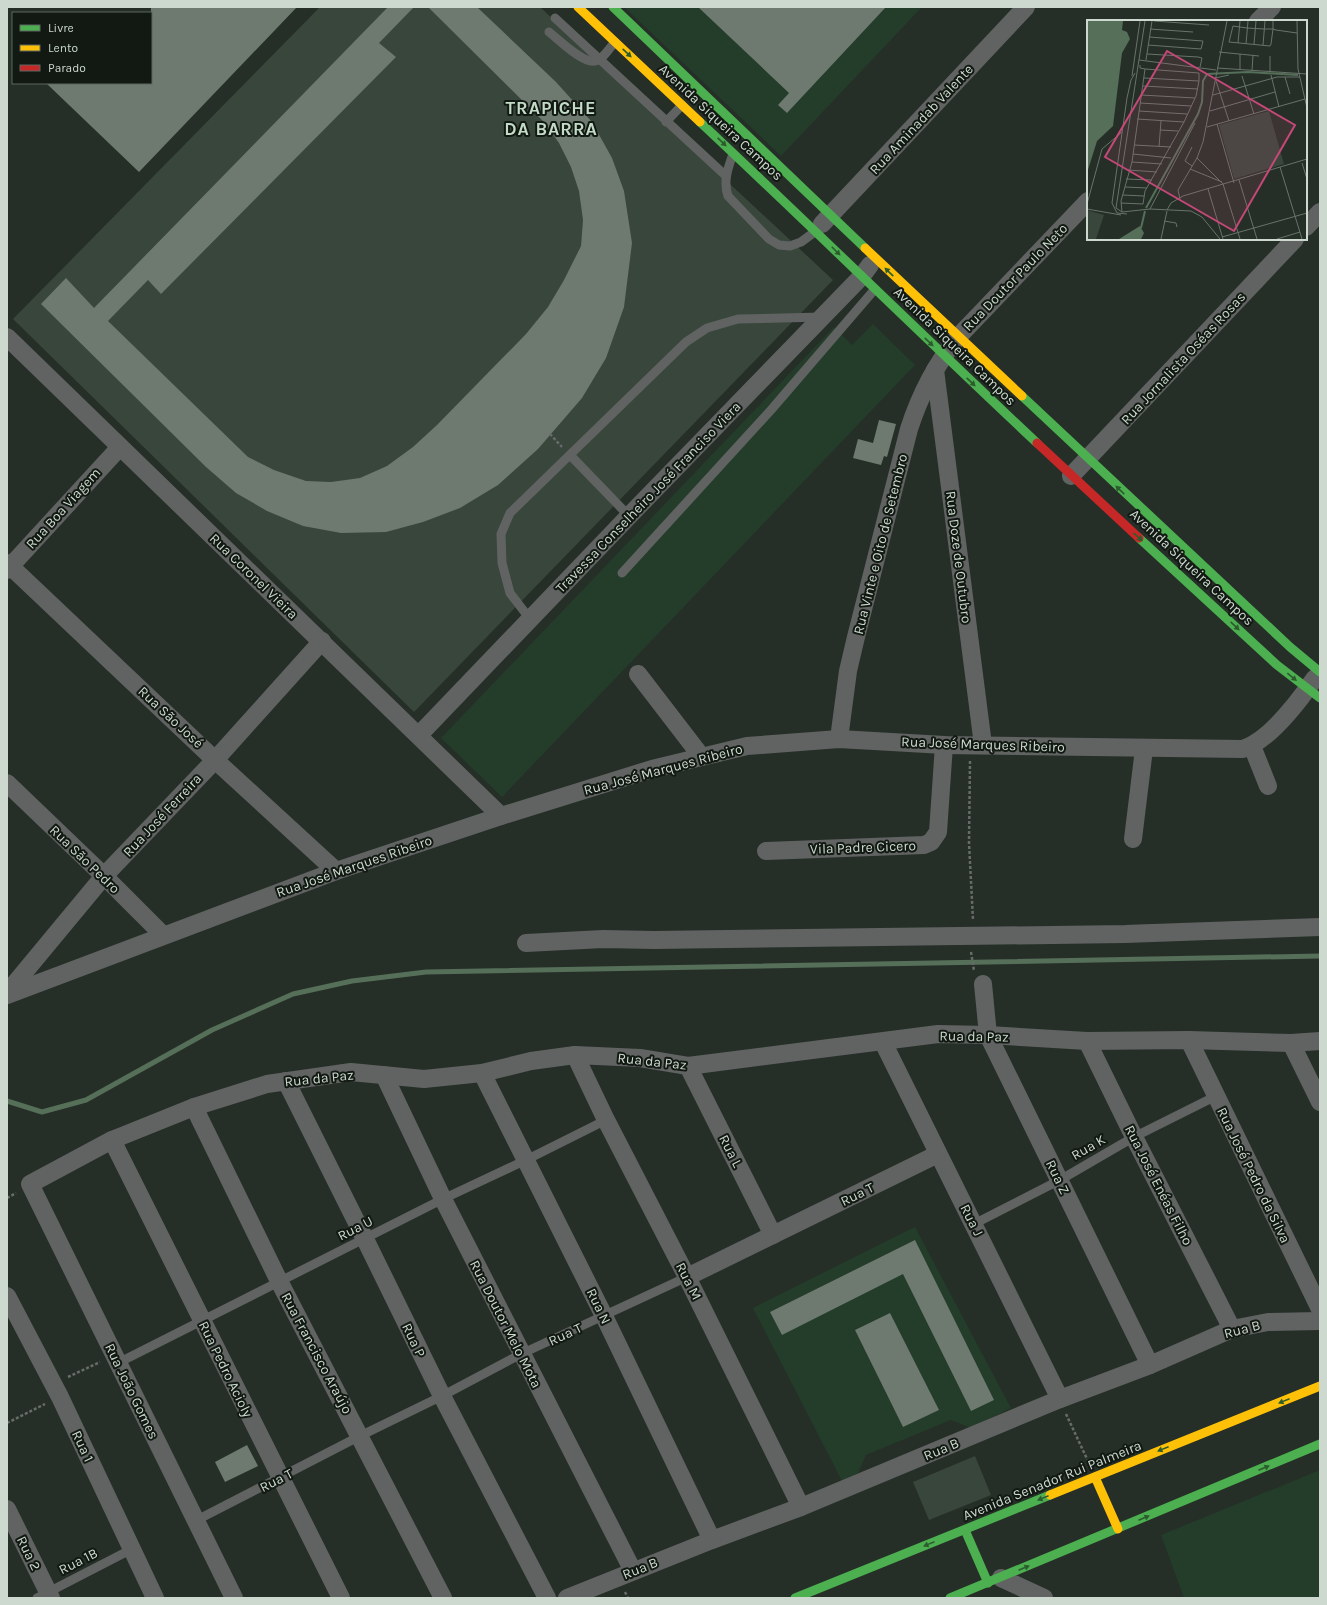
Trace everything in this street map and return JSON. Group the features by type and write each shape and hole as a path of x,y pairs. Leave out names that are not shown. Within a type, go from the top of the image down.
{"main road":[{"name":"Avenida Siqueira Campos","path":"578,7 733,153 756,159 831,214 958,338 1087,460 1290,647 1320,672"},
{"name":"Avenida Siqueira Campos","path":"613,7 756,159 816,231 876,289 939,362 1071,476 1278,665 1314,694"},
{"name":"Avenida Senador Rui Palmeira","path":"795,1598 1320,1386"},
{"path":"950,1598 1320,1444"},
{"path":"1095,1477 1118,1529"},
{"path":"965,1530 994,1580"}],"street":[{"name":"Rua Aminadab Valente","path":"816,231 1026,7"},
{"path":"1259,20 1272,7"},
{"name":"Rua Doutor Paulo Neto","path":"939,362 958,338 1087,202"},
{"path":"1307,226 1320,212"},
{"name":"Rua Jornalista Oséas Rosas","path":"1071,476 1294,240"},
{"name":"Travessa Conselheiro José Franciso Viera","path":"419,735 628,516 823,317 862,276 875,258"},
{"name":"Rua Coronel Vieira","path":"7,336 501,816"},
{"name":"Rua Vinte e Oito de Setembro","path":"839,739 848,671 909,429 918,404 939,362"},
{"name":"Rua Doze de Outubro","path":"939,362 977,745"},
{"name":"Rua Boa Viagem","path":"8,566 120,447"},
{"name":"Rua São José","path":"8,566 336,871"},
{"name":"Rua José Ferreira","path":"7,994 104,876 215,760 322,641"},
{"name":"Rua José Marques Ribeiro","path":"7,994 336,871 501,816 652,769 701,756 747,746 839,739 977,745 1143,756 1243,749 1259,742 1314,694 1320,672"},
{"path":"638,674 701,756"},
{"name":"Vila Padre Cicero","path":"766,851 924,845 931,842 938,832 944,744"},
{"path":"1252,746 1268,786"},
{"path":"1133,839 1143,756"},
{"name":"Rua São Pedro","path":"7,783 163,935"},
{"path":"526,943 602,940 970,942 1125,934 1320,927"},
{"name":"Rua Z","path":"979,980 988,1035 1150,1365"},
{"name":"Rua da Paz","path":"30,1184 112,1140 194,1107 267,1084 351,1072 424,1079 482,1073 530,1061 575,1055 640,1058 688,1066 938,1034 988,1035 1087,1041 1189,1040 1290,1043 1320,1041"},
{"name":"Rua José Pedro da Silva","path":"1189,1040 1320,1309"},
{"name":"Rua José Enéas Filho","path":"1087,1041 1232,1329"},
{"name":"Rua J","path":"883,1042 1060,1399"},
{"path":"1290,1043 1320,1102"},
{"name":"Rua M","path":"575,1055 606,1120 687,1277 801,1507"},
{"name":"Rua L","path":"688,1066 773,1235"},
{"name":"Rua N","path":"482,1073 604,1316 712,1540"},
{"name":"Rua Doutor Melo Mota","path":"384,1075 443,1199 633,1571"},
{"name":"Rua P","path":"286,1081 442,1396 546,1598"},
{"name":"Rua Francisco Araújo","path":"194,1107 279,1281 443,1598"},
{"name":"Rua Pedro Acioly","path":"112,1140 341,1598"},
{"name":"Rua T","path":"687,1277 938,1154"},
{"name":"Rua João Gomes","path":"30,1184 234,1598"},
{"name":"Rua 1","path":"7,1296 60,1397 155,1598"},
{"name":"Rua B","path":"567,1598 712,1540 801,1507 1060,1399 1150,1365 1232,1329 1268,1322 1320,1321"},
{"name":"Rua 2","path":"7,1508 45,1596"},
{"path":"994,1580 1044,1598"}],"lane":[{"path":"554,18 600,58 666,122 726,176"},
{"path":"549,32 582,58 596,62 615,42"},
{"path":"666,122 682,105"},
{"path":"733,153 726,176 726,189 731,201 768,239 779,245 790,246 801,242 816,231"},
{"path":"622,573 771,410 876,289"},
{"path":"530,619 510,593 502,563 501,534 510,513 686,342 707,328 738,319 823,317"},
{"path":"570,455 628,516"},
{"name":"Rua K","path":"974,1224 1060,1180 1134,1137 1216,1096"},
{"name":"Rua U","path":"118,1363 443,1199 606,1120"},
{"name":"Rua T","path":"195,1521 360,1436 442,1396 521,1354 687,1277"},
{"name":"Rua 1B","path":"45,1596 132,1549"}],"path":[{"path":"550,434 570,455"},
{"path":"977,745 969,810 973,924 970,942 979,980"},
{"path":"74,1374 99,1362"},
{"path":"7,1423 60,1397"},
{"path":"1070,1423 1085,1456"}],"shaded area":[{"path":"320,7 540,7 833,280 414,712 13,319"},
{"path":"624,7 922,7 781,156"},
{"path":"873,324 915,365 502,797 441,738 834,327 852,345"},
{"path":"915,1227 1011,1408 971,1428 951,1420 866,1455 858,1473 842,1481 753,1308"},
{"path":"975,1456 991,1495 929,1520 913,1482"},
{"path":"1320,1470 1320,1598 1184,1598 1161,1535"}],"building":[{"path":"151,7 297,7 139,172 47,84 152,84"},
{"path":"388,7 414,7 379,43 396,57 161,294 148,280 108,321 248,457 274,470 306,481 331,482 360,478 387,466 413,447 437,425 526,334 548,307 564,280 581,246 583,220 579,191 571,167 559,143 544,122 428,7 477,7 556,82 592,122 612,158 624,191 632,243 624,307 606,358 582,398 538,449 498,485 460,508 423,522 386,532 341,533 303,526 267,511 236,493 206,467 41,304 66,278 94,308"},
{"path":"698,7 886,7 787,113 778,105 789,93"},
{"path":"879,420 896,424 887,457 884,456 881,465 853,458 858,439 873,443"},
{"path":"915,1240 994,1400 971,1411 903,1274 782,1335 770,1312"},
{"path":"890,1313 939,1410 903,1427 855,1330"},
{"path":"247,1445 258,1466 225,1482 215,1462"}],"waterway":[{"path":"7,1101 42,1112 86,1100 212,1030 293,994 352,981 426,972 1320,956"}],"traffic: fast":[{"path":"613,7 865,248"},
{"path":"700,122 1037,443"},
{"path":"1022,396 1290,647 1320,672"},
{"path":"1139,538 1277,665 1320,698"},
{"path":"950,1598 1320,1444"},
{"path":"795,1598 1050,1495"},
{"path":"965,1530 988,1583"}],"traffic: slow":[{"path":"578,7 700,122"},
{"path":"865,248 1022,396"},
{"path":"1050,1495 1320,1386"},
{"path":"1095,1477 1118,1529"}],"traffic: jam":[{"path":"1037,443 1139,538"}],"district":[{"name":"TRAPICHE DA BARRA","path":"551,118"}]}
